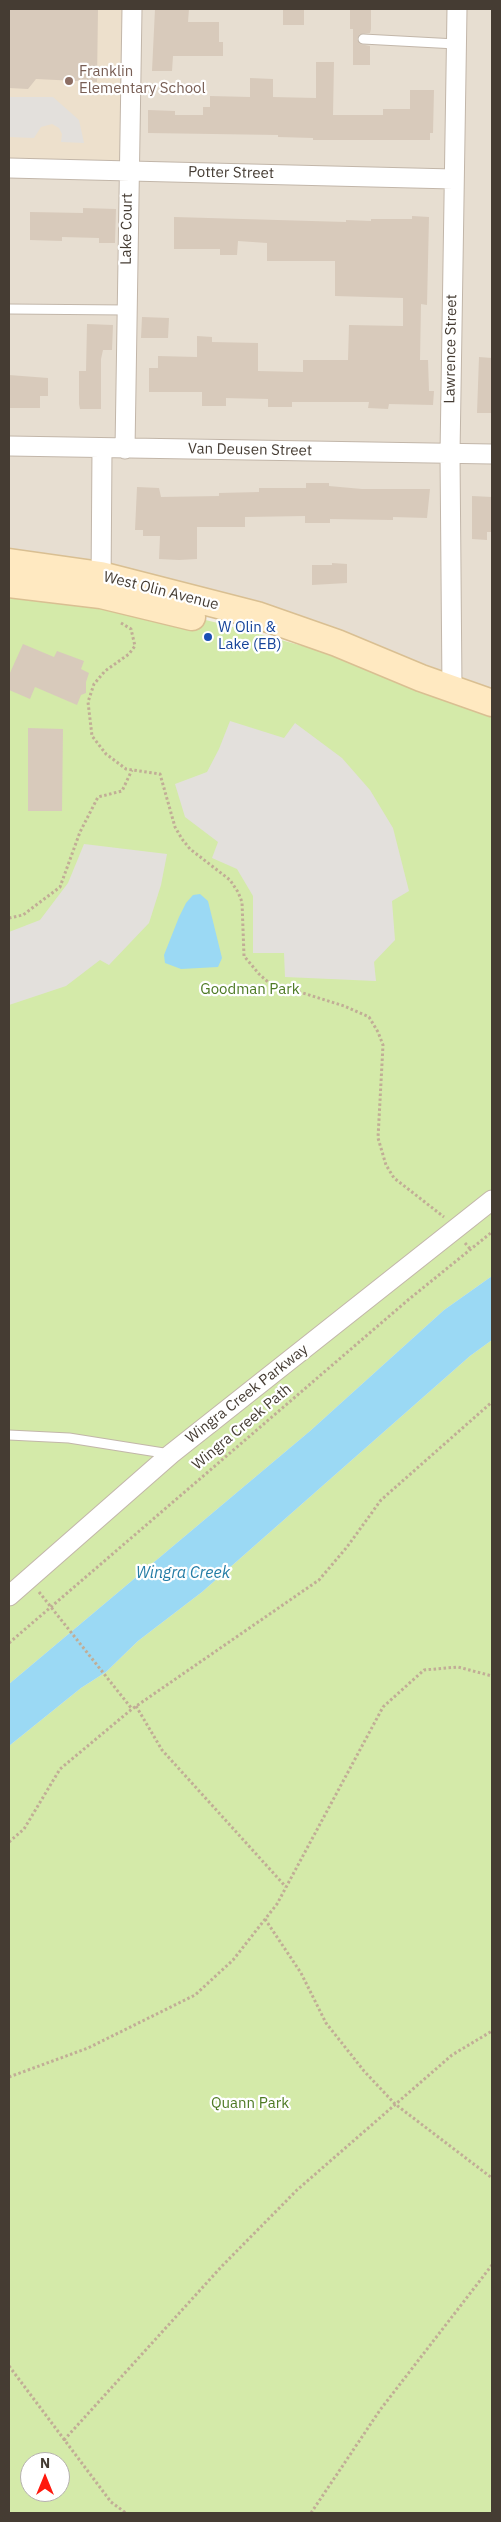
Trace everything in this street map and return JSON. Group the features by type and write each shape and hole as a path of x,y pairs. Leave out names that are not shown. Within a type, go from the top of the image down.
{"street":[{"name":"Lake Court","path":"125,449 132,9"},
{"name":"Lawrence Street","path":"452,689 450,454 457,9"},
{"name":"Potter Street","path":"9,168 453,178"},
{"name":"Van Deusen Street","path":"9,446 492,454"},
{"path":"101,585 102,449"},
{"name":"West Olin Avenue","path":"9,562 101,585 227,625 421,678 492,703"},
{"name":"West Olin Avenue","path":"9,584 101,585"},
{"name":"Wingra Creek Parkway","path":"9,1596 171,1454 492,1200"}],"lane":[{"path":"363,39 456,44"},
{"path":"9,308 126,310"},
{"path":"9,1435 69,1438 171,1454"}],"path":[{"path":"121,618 121,623 131,629 134,646 128,654 105,671 94,684 88,702 92,736 106,754 126,769 160,774 175,827 182,839 190,849 230,880 238,892 242,902 244,956 259,974 268,982 344,1006 369,1017 383,1045 378,1138 386,1164 394,1178 438,1210 472,1250"},
{"path":"9,918 23,915 60,887 80,832 98,797 122,791 132,770"},
{"name":"Wingra Creek Path","path":"9,1643 408,1300 492,1232"},
{"path":"9,1842 24,1829 60,1769 136,1706 171,1684 319,1580 347,1547 381,1500 492,1402"},
{"path":"29,1579 132,1709"},
{"path":"9,2078 88,2048 195,1994 233,1960 277,1904 383,1707 424,1670 458,1666 492,1676"},
{"path":"136,1706 162,1750 286,1887"},
{"path":"265,1919 301,1972 326,2023 364,2072 395,2104 492,2178"},
{"path":"64,2440 222,2266 296,2190 452,2055 492,2031"},
{"path":"311,2513 380,2410 492,2265"},
{"path":"9,2366 111,2502 126,2513"}],"shaded area":[{"name":"Franklin Elementary School","path":"9,9 132,9 128,171 9,168"},
{"path":"132,9 492,9 492,703 337,643 9,562 9,168"},
{"path":"9,97 53,97 79,120 84,143 61,142 62,134 59,128 52,124 41,127 34,138 9,137"},
{"path":"230,721 284,738 295,723 342,758 370,790 393,828 409,891 392,901 395,940 374,962 376,981 285,977 284,953 253,953 253,896 237,869 212,858 218,842 185,817 175,784 207,772"},
{"path":"84,844 167,854 161,885 149,923 109,965 100,960 66,986 9,1005 9,932 40,920 68,883"}],"green space":[{"name":"Goodman Park","path":"9,584 101,595 218,623 421,678 492,703 492,1276 444,1310 310,1431 9,1684"},
{"name":"Quann Park","path":"492,1340 492,2513 9,2513 9,1746 81,1688 106,1672 138,1641 202,1592 470,1356"}],"water":[{"path":"200,894 208,901 222,958 218,967 181,969 165,963 164,955 186,903 193,895"},
{"name":"Wingra Creek","path":"492,1276 492,1340 470,1356 202,1592 138,1641 106,1672 81,1688 9,1746 9,1684 310,1431 444,1310"}],"building":[{"path":"9,9 98,9 97,82 36,79 28,89 9,88"},
{"path":"155,9 189,9 188,22 219,22 219,42 223,42 223,56 173,56 172,71 152,71"},
{"path":"283,9 304,9 304,25 283,25"},
{"path":"350,9 371,9 370,33 360,34 357,39 360,44 370,46 370,65 353,65 353,29 350,29"},
{"path":"316,62 334,62 333,115 383,115 383,109 410,109 410,90 434,90 433,133 430,133 430,140 313,140 313,138 278,137 278,135 148,133 148,110 175,111 175,115 203,115 203,107 210,107 210,96 250,97 250,78 273,79 273,97 316,98"},
{"path":"83,208 116,209 115,243 99,243 99,238 62,237 62,241 30,240 30,212 83,213"},
{"path":"412,216 429,217 427,305 421,304 420,360 428,360 429,391 434,391 433,405 389,404 388,409 368,408 369,402 292,402 292,407 268,407 268,399 226,398 226,406 202,406 202,392 149,392 149,368 158,368 158,356 197,357 197,336 212,337 212,342 258,343 258,371 303,372 303,360 348,360 349,325 403,326 403,298 335,296 335,261 267,261 267,243 238,241 237,255 220,255 220,249 174,249 174,217 346,222 346,220 412,219"},
{"path":"142,317 169,318 168,338 141,338"},
{"path":"87,324 113,325 112,350 103,350 101,359 101,409 80,409 79,404 79,371 86,371"},
{"path":"479,357 492,358 492,413 477,413"},
{"path":"9,375 48,378 48,396 40,396 40,408 9,408"},
{"path":"306,483 329,483 329,486 362,489 430,489 427,518 393,517 393,520 330,519 330,523 305,523 305,516 245,517 245,527 197,527 197,559 179,560 159,559 160,536 143,536 143,530 135,530 137,487 159,488 161,497 219,496 219,493 259,492 259,488 306,488"},
{"path":"472,496 492,497 492,532 487,532 487,540 472,539"},
{"path":"332,563 347,564 347,583 312,585 312,565 332,565"},
{"path":"23,644 54,657 57,651 84,661 81,669 89,673 86,682 86,693 81,695 77,705 35,687 30,699 9,690 9,675"},
{"path":"28,728 63,729 62,811 28,811"}],"place":[{"name":"Franklin Elementary School","path":"69,81"},
{"name":"W Olin & Lake (EB)","path":"208,637"}]}
